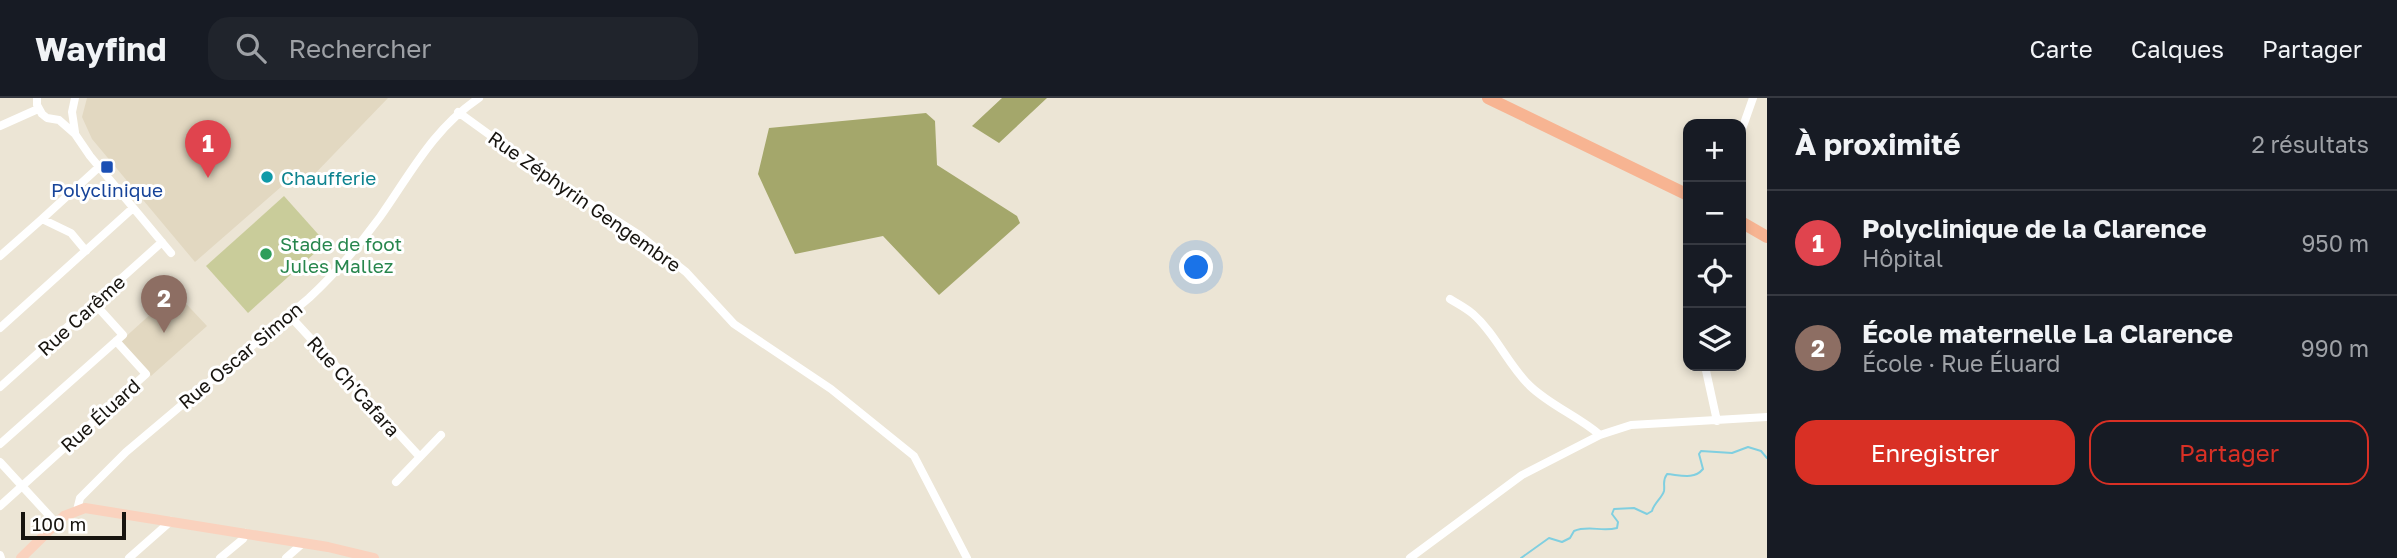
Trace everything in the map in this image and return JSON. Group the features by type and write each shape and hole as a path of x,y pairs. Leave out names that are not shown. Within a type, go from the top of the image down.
{"highway":[{"path":"1488,98 1683,191"},
{"path":"1504,98 1614,150 1683,190"},
{"path":"1746,225 1767,237"}],"main road":[{"path":"21,558 64,516 77,510 111,511 303,542 374,558"}],"street":[{"path":"37,98 38,109 47,118 59,120 75,134 171,253"},
{"path":"75,98 72,113 75,134"},
{"name":"Rue Oscar Simon","path":"77,510 80,498 126,452 327,281 354,252 431,141 458,112 479,98"},
{"path":"1746,119 1754,98"},
{"path":"0,127 38,109"},
{"name":"Rue Zéphyrin Gengembre","path":"458,112 541,172 647,242 686,272 734,324 831,389 914,456 967,558"},
{"path":"59,120 72,113"},
{"path":"0,256 99,167"},
{"path":"0,328 133,208"},
{"path":"41,219 71,233 86,251"},
{"name":"Rue Carême","path":"0,387 162,242"},
{"path":"1450,299 1473,314 1519,376 1532,388 1551,404 1574,415 1600,435"},
{"path":"0,444 119,338 94,303"},
{"name":"Rue Ch'Cafara","path":"289,314 420,457"},
{"name":"Rue Éluard","path":"22,487 146,374 119,338"},
{"path":"1706,371 1717,421"},
{"path":"1410,558 1522,475 1600,435 1631,425 1767,417"},
{"path":"396,482 441,435"},
{"path":"0,462 56,523"},
{"path":"0,506 22,487"},
{"path":"129,558 171,522"},
{"path":"220,558 243,539 246,533"},
{"path":"286,558 303,542"}],"shaded area":[{"path":"87,98 388,98 306,183 297,173 195,262 92,139 82,117"},
{"path":"175,292 207,326 151,376 121,341"}],"green space":[{"path":"1002,98 1047,98 999,143 972,126"},
{"path":"926,113 935,121 937,165 1017,216 1020,223 939,295 883,236 795,254 758,174 769,128"},
{"name":"Stade de foot Jules Mallez","path":"284,196 326,243 248,313 206,266"}],"waterway":[{"path":"1521,558 1549,538 1562,542 1579,529 1617,528 1618,522 1612,514 1614,509 1634,508 1647,514 1663,494 1667,474 1691,476 1703,469 1699,454 1701,451 1732,453 1748,447 1761,451 1767,458"}],"place":[{"name":"Polyclinique","path":"107,167"},
{"name":"Chaufferie","path":"267,177"},
{"name":"Polyclinique de la Clarence","path":"208,178"},
{"name":"Stade de foot Jules Mallez","path":"266,254"},
{"name":"École maternelle La Clarence","path":"164,333"}]}
